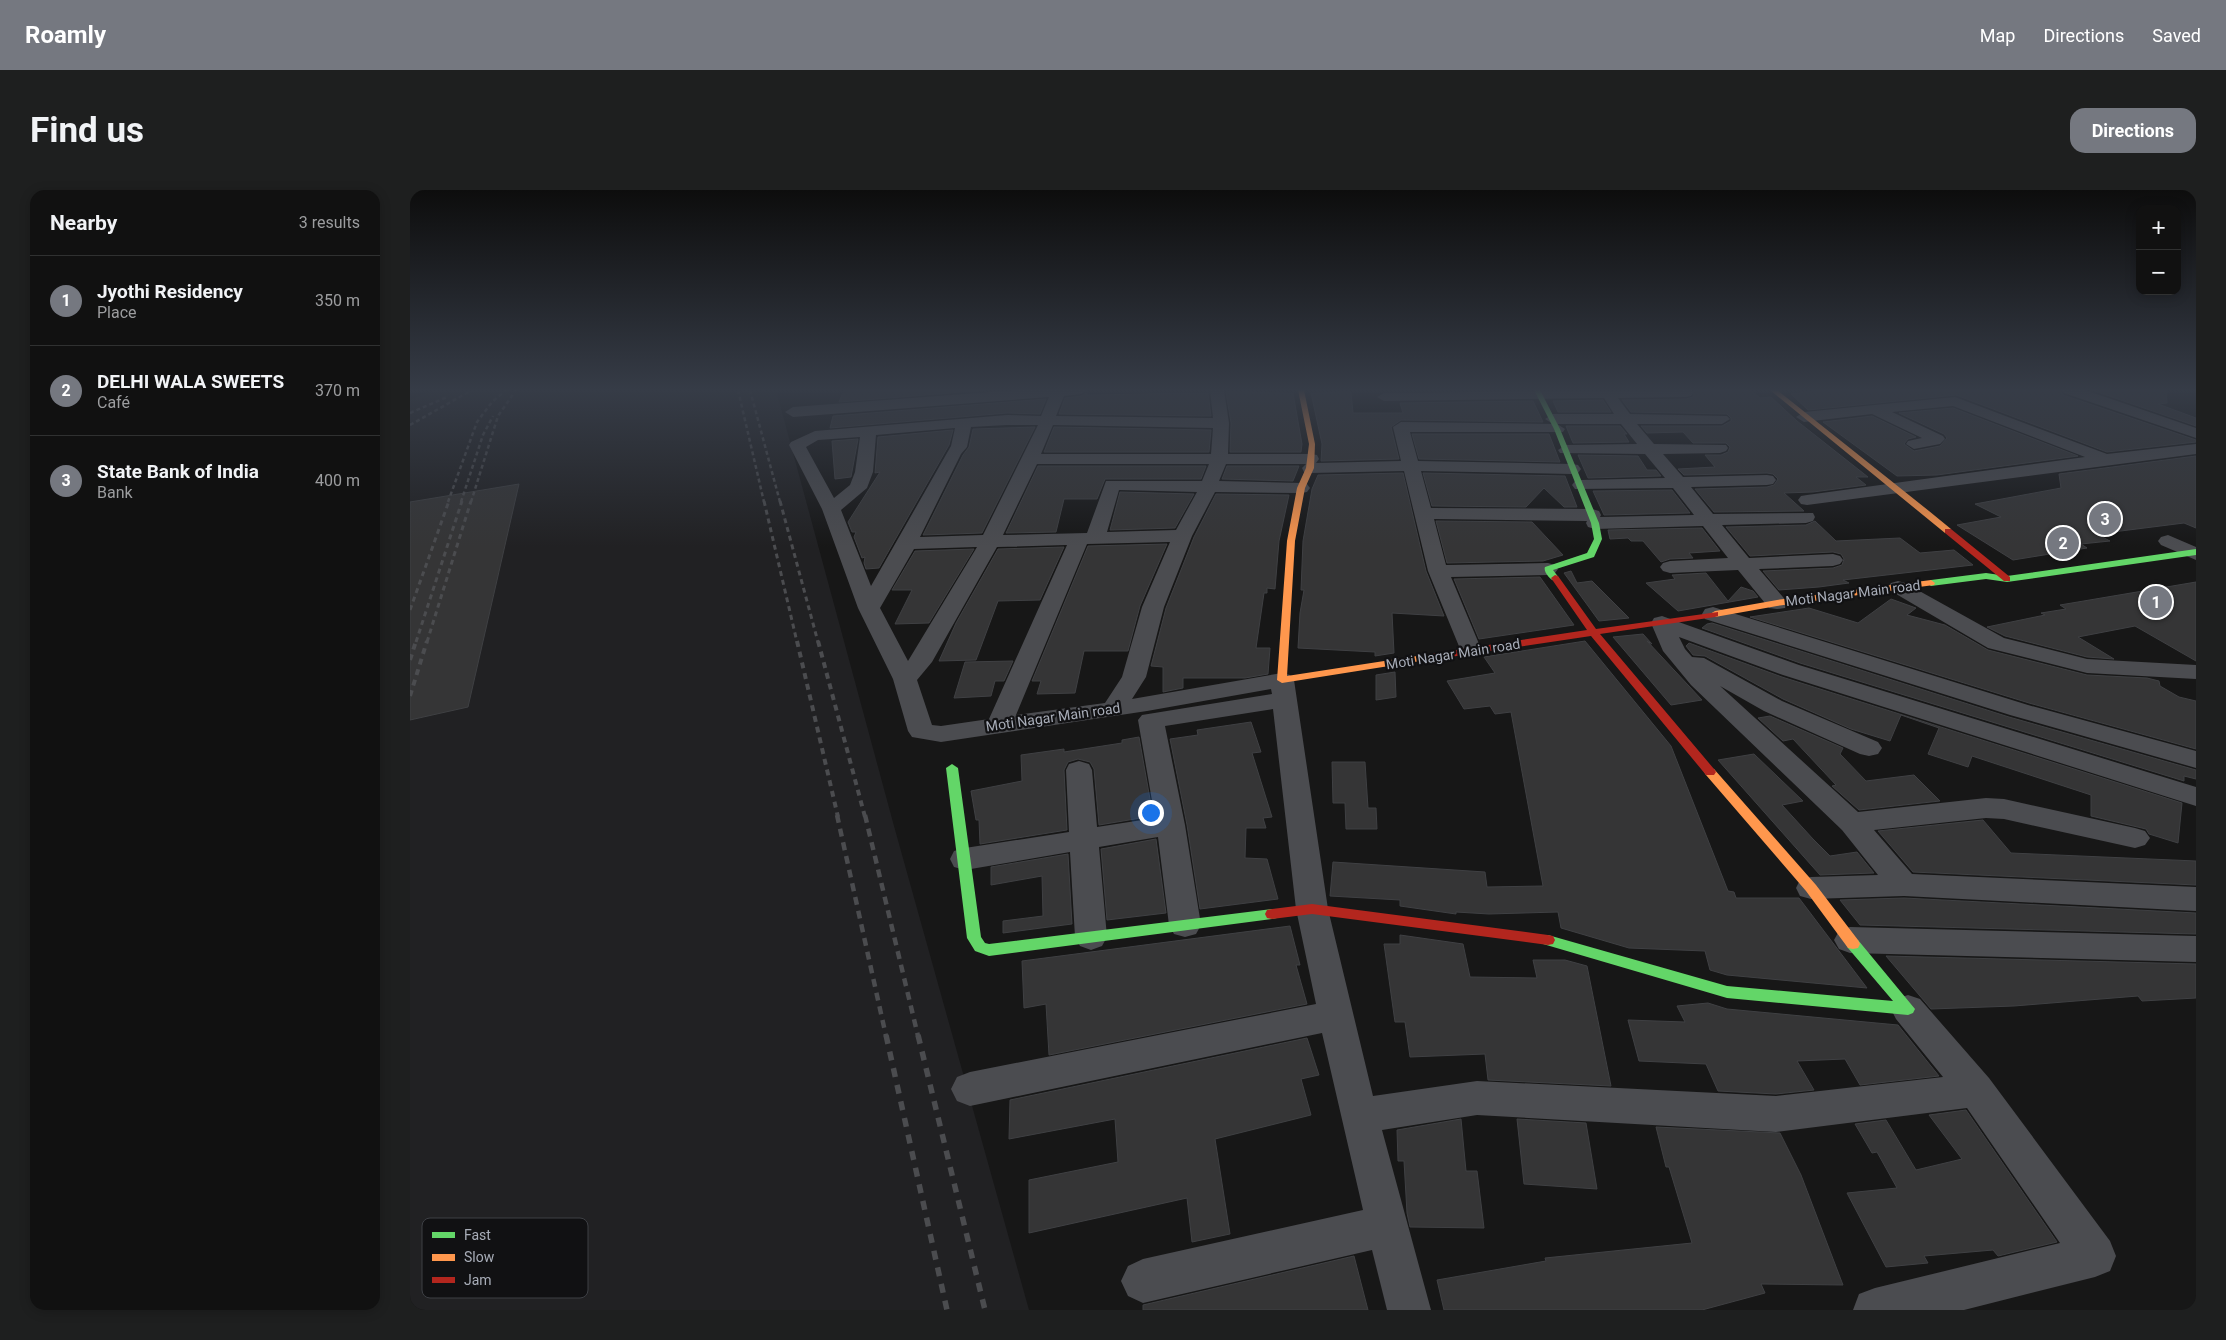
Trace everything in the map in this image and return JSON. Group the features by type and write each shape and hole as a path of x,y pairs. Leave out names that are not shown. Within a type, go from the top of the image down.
{"street":[{"path":"803,442 798,445 831,509 869,608 905,679 920,662 993,540 1038,442"},
{"path":"831,509 858,488 864,472 867,442"},
{"path":"869,608 907,543 960,442"},
{"path":"1113,709 1134,677 1153,607 1182,536 1209,486 1219,459 1220,442"},
{"path":"1312,442 1310,463 1302,488 1291,541 1283,690 1312,909 1359,1116 1409,1310"},
{"path":"1406,442 1438,571 1471,652"},
{"path":"1438,571 1548,569 1575,562 1591,555 1598,540 1594,519 1563,442"},
{"path":"1644,442 1741,563 1777,603"},
{"path":"1837,442 1898,488 1988,572"},
{"path":"1914,444 1926,442"},
{"path":"2062,442 2105,459"},
{"path":"1566,450 1720,448"},
{"path":"1425,513 1594,519 1708,520 1807,508 1898,488 2105,459 2196,449"},
{"path":"1030,459 1219,459 1412,466 1572,468"},
{"path":"1581,485 1768,480"},
{"path":"999,725 1112,485 1302,488"},
{"path":"907,543 1182,536"},
{"name":"Moti Nagar Main road","path":"1988,572 2007,579 2183,547"},
{"path":"1670,566 1833,560"},
{"name":"Moti Nagar Main road","path":"905,679 921,731 941,734 1113,709 1283,690 1471,652 1592,631 1662,623 1777,603 1898,587 1988,572 2010,565"},
{"path":"1548,569 1592,631 1762,834 1811,888 1850,940 1976,1090 2096,1256 1875,1310"},
{"path":"1898,587 1996,643 2088,666 2196,672"},
{"path":"1713,614 2009,707 2196,760"},
{"path":"1662,623 1674,651 1699,680 1852,823 1904,885"},
{"path":"1662,623 1791,670 2196,797"},
{"path":"1674,651 1773,706 1869,748"},
{"path":"1185,925 1171,826 1151,720 1283,690"},
{"path":"952,768 974,938 980,947 989,950 1312,909 1553,941 1727,992 1908,1009"},
{"path":"1079,770 1091,937"},
{"path":"1852,823 1986,808 2004,809 2135,838"},
{"path":"965,859 1171,826"},
{"path":"1811,888 1904,885 2196,899"},
{"path":"1850,940 2196,949"},
{"path":"970,1089 1336,1015"},
{"path":"1359,1116 1477,1098 1776,1114 1976,1090"},
{"path":"1143,1281 1387,1226"}],"shaded area":[{"path":"410,442 790,442 894,826 1029,1310 410,1310"}],"building":[{"path":"832,442 857,442 851,477 835,479"},
{"path":"878,442 950,442 879,568 866,569 865,557 862,558 854,537 856,532 852,532 848,522 880,472 875,473"},
{"path":"970,442 1027,442 982,533 923,535 963,455"},
{"path":"1048,442 1210,442 1209,452 1044,452"},
{"path":"1230,442 1302,442 1302,444 1301,452 1230,452"},
{"path":"1322,442 1395,442 1399,459 1321,461"},
{"path":"1414,442 1552,442 1560,462 1419,459"},
{"path":"1824,442 1868,477 1856,477 1866,485 1813,492 1784,493 1804,511 1714,512 1695,489 1767,487 1774,485 1778,479 1773,474 1767,473 1684,475 1678,469 1715,467 1705,455 1721,455 1728,452 1730,447 1726,443 1693,443"},
{"path":"1851,442 1905,442 1904,444 1914,451 1940,446 1943,442 2042,442 2078,456 1937,475 1897,476"},
{"path":"2081,442 2194,442 2107,452"},
{"path":"1578,455 1638,456 1647,470 1656,470 1661,476 1588,478"},
{"path":"2196,456 2196,528 2184,523 2097,534 2110,541 2081,544 2087,548 2013,560 1957,525 2001,517 1975,504 2061,488 2059,474"},
{"path":"1038,466 1206,466 1201,479 1105,479 1097,499 1064,499 1056,532 1006,533"},
{"path":"1227,466 1299,466 1293,481 1222,479"},
{"path":"1403,473 1426,571 1444,616 1392,613 1394,653 1375,656 1375,652 1298,648 1300,613 1304,590 1301,590 1303,541 1312,489 1318,475"},
{"path":"1423,473 1565,476 1577,507 1564,507 1544,488 1526,507 1432,506"},
{"path":"519,484 468,707 410,720 410,502"},
{"path":"1672,490 1690,513 1604,515 1593,491"},
{"path":"1120,492 1194,494 1175,528 1110,530"},
{"path":"1216,494 1289,495 1279,541 1275,589 1267,588 1267,593 1264,593 1256,648 1270,648 1268,674 1245,678 1183,678 1183,688 1163,692 1163,667 1151,666 1166,608 1194,537"},
{"path":"1436,521 1532,522 1563,555 1543,561 1447,563"},
{"path":"1815,521 1836,541 1900,538 1920,553 1954,550 1973,565 1843,580 1849,583 1819,587 1779,590 1763,571 1833,568 1842,565 1844,559 1841,554 1833,552 1750,556 1726,527 1806,525"},
{"path":"1702,528 1720,551 1689,553 1693,558 1670,559 1661,562 1643,541 1631,541 1628,538 1610,539 1608,530"},
{"path":"1167,544 1140,606 1128,651 1084,651 1075,693 1037,694 1041,681 1032,681 1088,546"},
{"path":"1064,547 1040,600 998,601 976,660 939,661 956,623 998,549"},
{"path":"974,549 929,623 895,624 912,590 892,590 915,551"},
{"path":"1571,571 1577,583 1592,581 1629,618 1599,621 1564,573"},
{"path":"1706,573 1728,601 1741,587 1753,591 1758,597 1678,611 1646,583 1675,579 1672,575"},
{"path":"1540,577 1574,625 1479,639 1454,579"},
{"path":"2196,582 2196,661 2135,626 2078,637 2114,659 2087,657 2005,636 1987,627 2045,615 2041,613 2066,609 2060,605"},
{"path":"1891,599 1916,608 1907,615 1945,625 1988,650 2087,675 2147,678 2159,681 2160,686 2179,697 2196,701 2196,749 2029,703 1750,617 1809,608 1858,623"},
{"path":"1712,623 2009,717 2196,770 2196,779 2184,776 2184,781 1800,663 1702,628"},
{"path":"1643,634 1652,644 1647,641 1702,700 1671,705 1613,637"},
{"path":"1585,641 1671,746 1728,891 1734,892 1736,898 1799,898 1867,988 1727,975 1710,970 1705,951 1629,948 1561,928 1558,912 1489,914 1456,912 1456,914 1400,906 1400,900 1330,896 1333,862 1485,872 1487,887 1543,886 1511,712 1495,714 1490,706 1464,709 1447,681 1495,673 1484,657"},
{"path":"1689,643 1782,677 2182,803 2178,843 2149,834 2146,829 2091,816 2091,795 1972,756 1968,767 1928,754 1939,728 1901,715 1890,741 1851,729 1783,699 1705,656 1693,655 1686,646"},
{"path":"1013,661 1004,681 995,681 991,696 954,698 965,662"},
{"path":"1395,672 1396,697 1376,700 1376,675"},
{"path":"1770,716 1843,748 1840,754 1866,781 1914,775 1940,801 1859,810 1832,786 1836,785 1793,739 1783,741 1758,718"},
{"path":"1251,722 1261,752 1252,753 1272,817 1263,818 1266,828 1246,828 1245,858 1267,859 1278,899 1200,909 1187,825 1170,739 1198,735 1197,730"},
{"path":"1139,737 1153,816 1099,825 1094,769 1090,762 1078,759 1068,762 1064,770 1067,830 980,844 979,820 976,820 971,791 1022,781 1021,755 1064,749 1064,752 1122,743 1122,740"},
{"path":"1754,754 1803,801 1782,805 1830,856 1857,852 1874,873 1820,875 1718,760"},
{"path":"1332,762 1365,762 1368,808 1376,808 1377,829 1346,829 1345,803 1333,803"},
{"path":"1983,820 2011,853 2196,861 2196,885 1913,872 1878,831"},
{"path":"1156,839 1166,913 1107,920 1101,849"},
{"path":"1068,854 1072,924 1003,933 1003,921 1043,916 1042,876 991,885 991,867"},
{"path":"1904,898 2196,913 2196,934 1860,925 1840,900"},
{"path":"1290,926 1300,965 1296,965 1307,1004 1049,1055 1046,1004 1024,1008 1022,961"},
{"path":"1400,935 1463,944 1470,977 1537,978 1533,960 1565,960 1587,966 1611,1086 1488,1080 1485,1054 1410,1057 1405,1022 1395,1022 1384,944 1400,944"},
{"path":"1886,956 2196,964 2196,998 2142,1001 2138,996 2014,1006 1931,1009"},
{"path":"1708,1003 1727,1009 1898,1025 1939,1076 1860,1085 1845,1059 1797,1061 1814,1090 1776,1094 1718,1091 1706,1064 1639,1061 1628,1020 1685,1022 1677,1006"},
{"path":"1307,1038 1319,1075 1301,1079 1311,1115 1215,1139 1230,1234 1192,1242 1187,1198 1029,1233 1029,1180 1118,1162 1115,1119 1009,1139 1010,1100"},
{"path":"1966,1110 2057,1242 1998,1256 1993,1250 1924,1256 1928,1263 1886,1267 1847,1193 1897,1188 1877,1152 1872,1153 1855,1124 1886,1120 1916,1170 1962,1159 1929,1115"},
{"path":"1461,1119 1466,1171 1477,1171 1484,1228 1410,1227 1407,1213 1404,1161 1398,1161 1397,1130"},
{"path":"1517,1119 1586,1123 1597,1189 1524,1184"},
{"path":"1656,1127 1780,1133 1801,1175 1843,1285 1761,1284 1765,1293 1702,1310 1444,1310 1437,1280 1546,1261 1545,1258 1692,1243 1669,1167 1666,1167"},
{"path":"1354,1256 1368,1310 1143,1310 1143,1305"}],"railway":[{"path":"448,502 470,442"},
{"path":"461,502 481,442"},
{"path":"471,502 490,442"},
{"path":"750,442 764,502"},
{"path":"764,442 780,502"},
{"path":"410,610 449,501"},
{"path":"416,642 462,501"},
{"path":"427,642 471,501"},
{"path":"764,501 797,642"},
{"path":"780,501 818,642"},
{"path":"410,660 416,641"},
{"path":"410,696 427,641"},
{"path":"797,641 838,817"},
{"path":"818,641 865,817"},
{"path":"837,815 886,1036"},
{"path":"865,815 918,1036"},
{"path":"886,1035 947,1310"},
{"path":"918,1035 985,1310"}],"traffic: fast":[{"path":"1555,578 1548,569 1591,555 1598,539 1595,523 1562,442"},
{"path":"1931,583 1986,576 2007,579 2196,552"},
{"path":"952,768 974,938 980,947 989,950 1272,914"},
{"path":"1548,940 1727,992 1908,1009 1853,944"}],"traffic: slow":[{"path":"1312,442 1310,468 1301,488 1291,541 1282,680 1423,658"},
{"path":"1837,442 1948,531"},
{"path":"1715,614 1777,603 1931,583"},
{"path":"1710,772 1811,888 1853,944"}],"traffic: jam":[{"path":"1948,531 2007,579"},
{"path":"1555,578 1592,631 1710,772"},
{"path":"1423,658 1715,614"},
{"path":"1272,914 1312,909 1548,940"}],"place":[{"name":"State Bank of India","path":"2105,519"},
{"name":"DELHI WALA SWEETS","path":"2063,543"},
{"name":"Jyothi Residency","path":"2156,602"}]}
